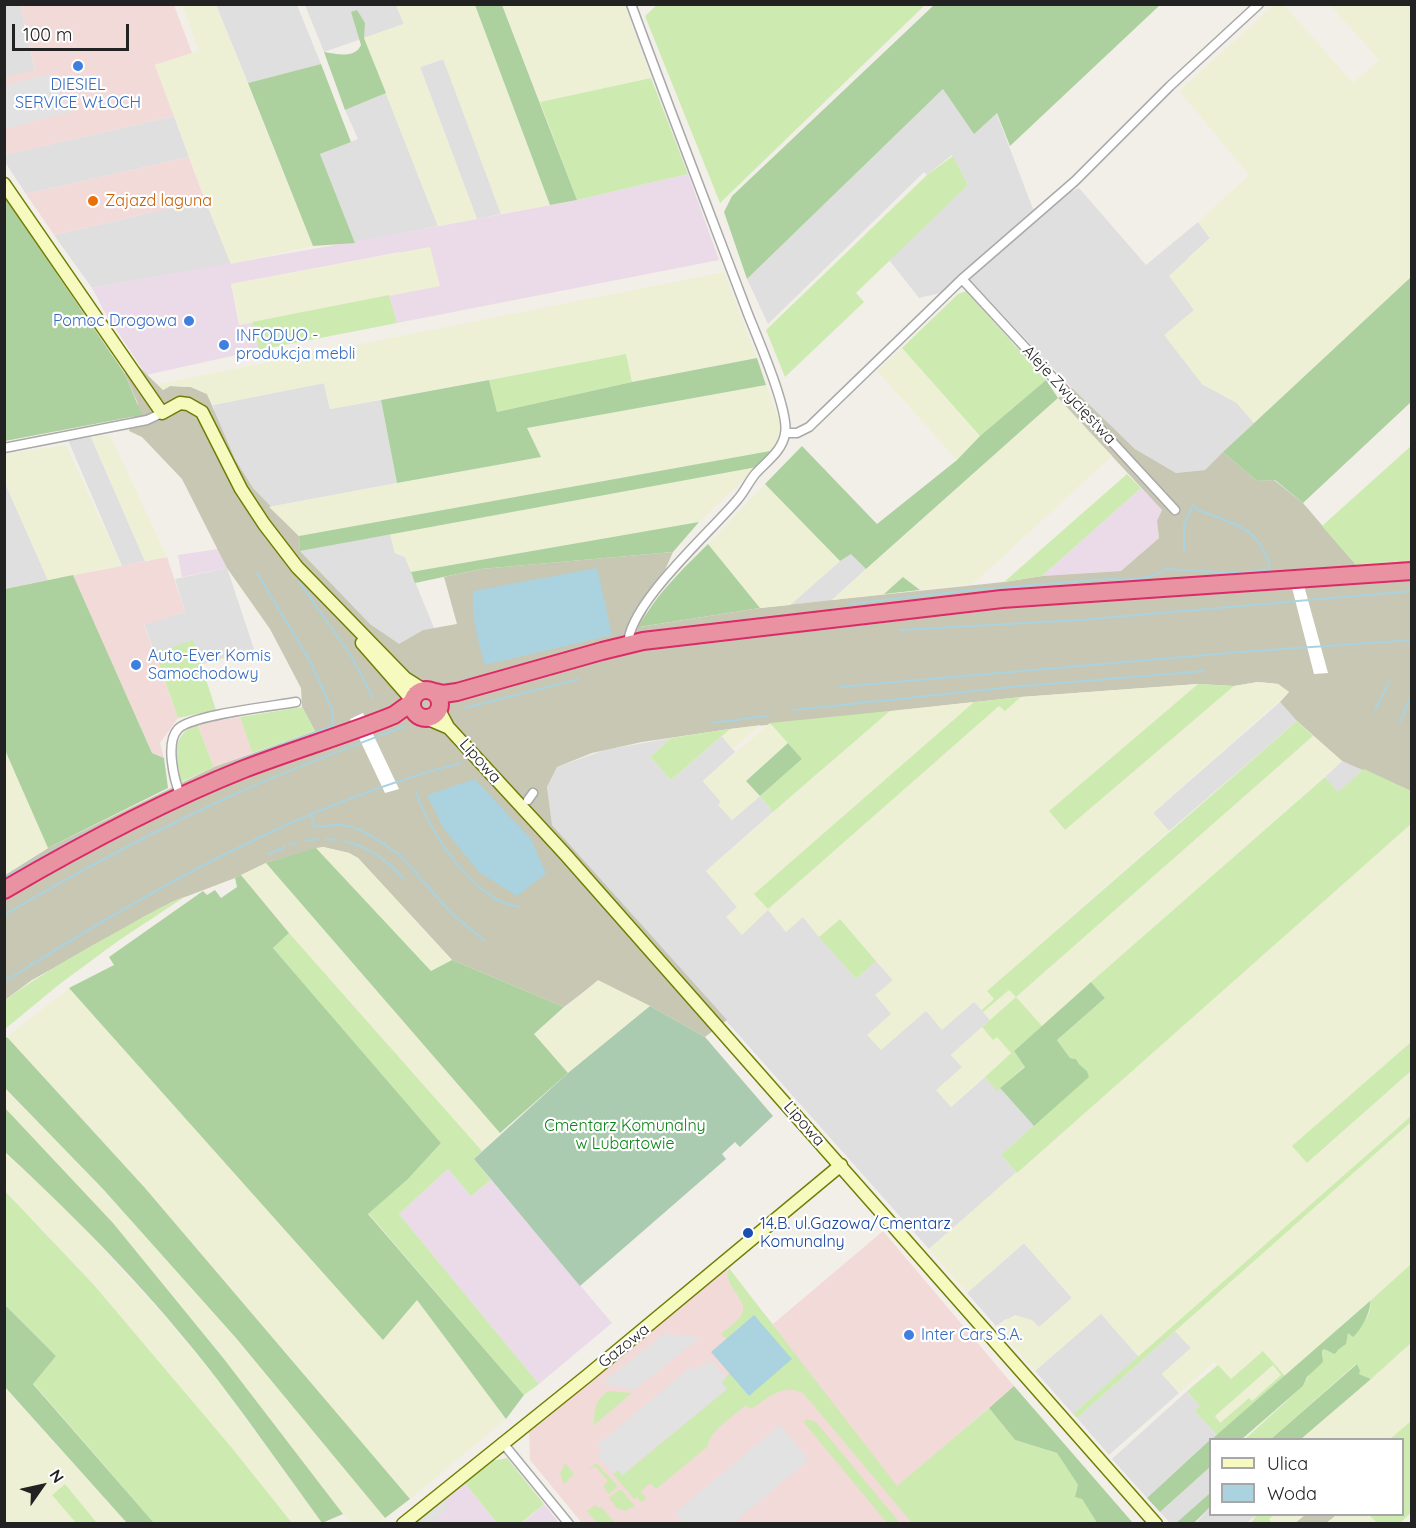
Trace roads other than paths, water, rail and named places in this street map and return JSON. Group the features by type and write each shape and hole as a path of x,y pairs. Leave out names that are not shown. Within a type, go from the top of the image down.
{"highway":[{"path":"4,890 115,829 244,769 425,704 443,694 628,645 1002,599 1412,571"}],"street":[{"path":"628,645 629,632 648,599 738,499 754,475 776,453 785,434 786,424 783,409 631,4"},
{"path":"785,434 797,433 808,428 962,279 1075,181 1170,86 1259,4"},
{"path":"4,184 162,413 147,420 4,448"},
{"name":"Aleje Zwycięstwa","path":"962,279 1175,510"},
{"name":"Lipowa","path":"162,413 180,403 188,404 202,412 241,489 297,567 405,678 425,704 572,862 1156,1524"},
{"path":"181,797 170,753 171,743 178,729 203,718 296,702"},
{"name":"Gazowa","path":"403,1524 502,1442 583,1380 841,1165"},
{"path":"502,1442 569,1524"}],"water":[{"path":"597,568 612,635 485,665 474,619 473,591"},
{"path":"475,779 531,839 546,874 517,896 479,872 444,829 427,795"},
{"path":"754,1315 792,1359 749,1396 711,1352"}],"waterway":[{"path":"849,604 971,590 1138,578 1160,573 1166,569 1233,573 1270,570 1266,556 1253,536 1234,524 1198,510 1193,505 1184,524 1184,551"},
{"path":"185,785 248,757 333,726 333,712 310,661 257,573"},
{"path":"299,582 350,654 373,698"},
{"path":"900,630 1080,620 1412,591"},
{"path":"839,687 1240,652 1412,640"},
{"path":"795,710 1011,687 1204,671"},
{"path":"465,708 579,679"},
{"path":"1375,710 1389,682"},
{"path":"1400,722 1412,694"},
{"path":"712,723 768,716"},
{"path":"4,915 118,852 205,808 277,776 405,726"},
{"path":"4,982 112,916 224,854 340,802 461,763"},
{"path":"416,792 431,826 455,862 486,892 502,902 519,907"},
{"path":"311,815 315,827 335,825 352,827 370,835 401,856 452,914 485,941"},
{"path":"4,878 90,831"},
{"path":"305,841 317,839"},
{"path":"326,839 336,840"},
{"path":"344,841 377,855 403,878"},
{"path":"291,844 296,843"},
{"path":"269,854 285,847"}],"place":[{"name":"DIESIEL SERVICE WŁOCH","path":"78,66"},
{"name":"Zajazd laguna","path":"93,201"},
{"name":"Pomoc Drogowa","path":"189,321"},
{"name":"INFODUO - produkcja mebli","path":"224,345"},
{"name":"Auto-Ever Komis Samochodowy","path":"136,665"},
{"name":"14.B. ul.Gazowa/Cmentarz Komunalny","path":"748,1233"},
{"name":"Inter Cars S.A.","path":"909,1335"}],"park label":[{"name":"Cmentarz Komunalny w Lubartowie","path":"625,1135"}]}
